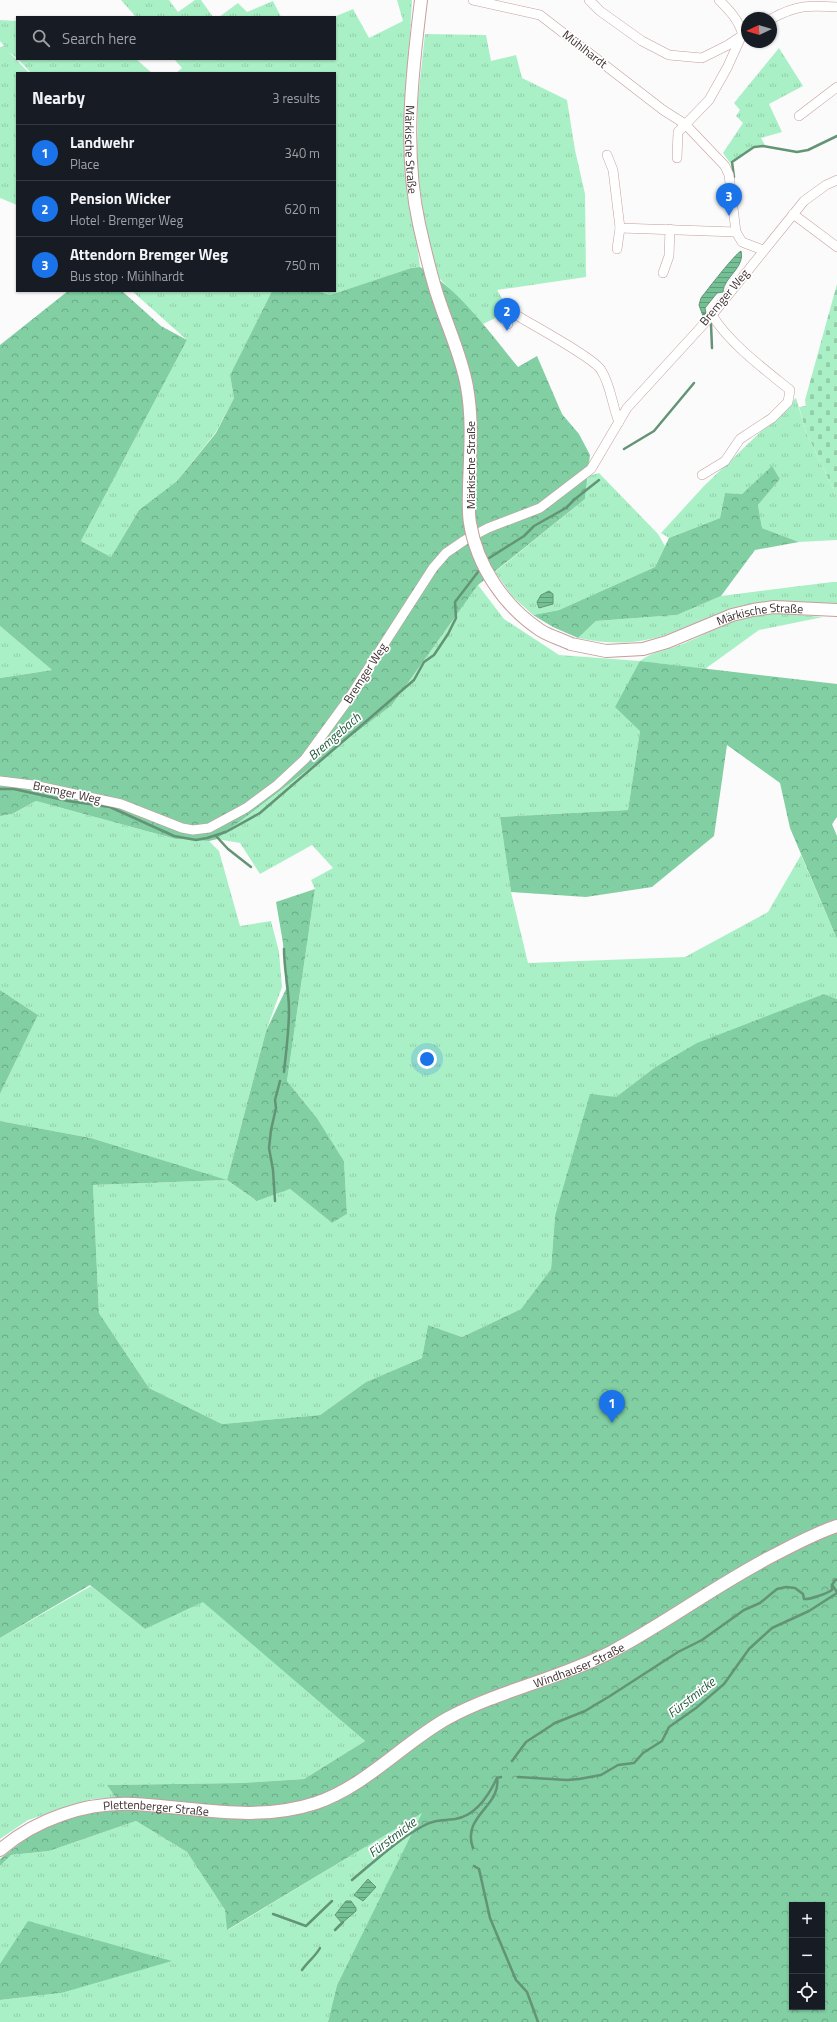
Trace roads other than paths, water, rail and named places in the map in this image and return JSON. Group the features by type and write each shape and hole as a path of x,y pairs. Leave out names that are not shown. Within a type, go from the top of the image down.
{"main road":[{"name":"Märkische Straße","path":"421,0 415,49 412,107 412,170 421,230 439,301 458,353 467,386 472,426 469,487 470,523 475,543 484,566 496,588 524,618 541,630 570,644 606,651 643,649 667,642 732,615 753,610 774,607 837,610"},
{"name":"Windhauser Straße","path":"320,1801 356,1782 448,1718 497,1696 558,1675 610,1653 749,1567 822,1531 837,1526"},
{"name":"Plettenberger Straße","path":"0,1850 20,1834 43,1822 73,1811 102,1806 132,1804 254,1814 287,1811 320,1801"}],"street":[{"name":"Mühlhardt","path":"473,0 540,15 663,110 685,124 726,166 729,176 736,232"},
{"path":"589,0 600,11 642,41 669,55 702,58 728,45 741,36"},
{"path":"719,0 731,12 741,26"},
{"path":"777,16 789,9 810,5 837,6"},
{"path":"677,158 678,132 708,100 741,41"},
{"path":"799,116 837,87"},
{"path":"606,154 613,170 620,228 617,249"},
{"name":"Bremger Weg","path":"0,781 33,785 121,804 182,828 193,830 209,828 246,808 277,785 305,760 348,700 433,568 446,553 465,540 488,528 540,508 591,469 627,408 708,318 804,201 826,185 837,180"},
{"path":"793,214 837,247"},
{"path":"620,228 736,232 742,242 763,250"},
{"path":"663,273 669,256 670,229"},
{"path":"508,324 501,316 508,314 518,316 600,368 607,383 612,408 619,422"},
{"path":"702,475 725,461 740,439 772,418 788,402 790,390 735,342 718,325 708,318"}],"waterway":[{"name":"Bremgebach","path":"734,177 732,162 754,147 763,146 797,152 808,150 837,136"},
{"name":"Bremgebach","path":"704,314 711,324 712,348"},
{"name":"Bremgebach","path":"624,449 654,431 694,383"},
{"name":"Bremgebach","path":"486,560 524,536 534,526 566,508 599,480"},
{"name":"Bremgebach","path":"0,789 14,789 68,801 110,807 174,836 196,840 226,832 260,813 414,680 424,662 434,655 448,634 456,618 455,602 481,568"},
{"path":"216,836 228,849 251,867"},
{"path":"284,949 289,1010 284,1072"},
{"path":"275,1201 273,1170 269,1148 276,1108 275,1100 280,1081"},
{"name":"Fürstmicke","path":"837,1580 835,1580 832,1585 837,1592"},
{"path":"512,1761 526,1742 555,1723 585,1711 610,1696 678,1652 702,1640 744,1610 760,1603 777,1589 786,1587 795,1588 803,1594 804,1599 806,1599 832,1590 832,1585"},
{"name":"Fürstmicke","path":"518,1777 567,1780 579,1779 601,1775 618,1765 634,1763 643,1753 662,1741 669,1727 696,1708 724,1684 749,1649 772,1628 809,1611 837,1593"},
{"name":"Fürstmicke","path":"352,1880 395,1844 423,1826 435,1821 455,1819 469,1814 481,1804 497,1778 501,1777"},
{"path":"473,1848 471,1837 472,1828 494,1796 497,1788 497,1778"},
{"path":"474,1866 479,1869 490,1918 516,1980 527,1992 538,2022"},
{"path":"273,1914 306,1926 332,1901"},
{"name":"Fürstmicke","path":"335,1930 343,1922"},
{"name":"Fürstmicke","path":"302,1970 320,1948"}],"place":[{"name":"Attendorn Bremger Weg","path":"729,216"},
{"name":"Pension Wicker","path":"507,331"},
{"name":"Landwehr","path":"612,1423"}]}
